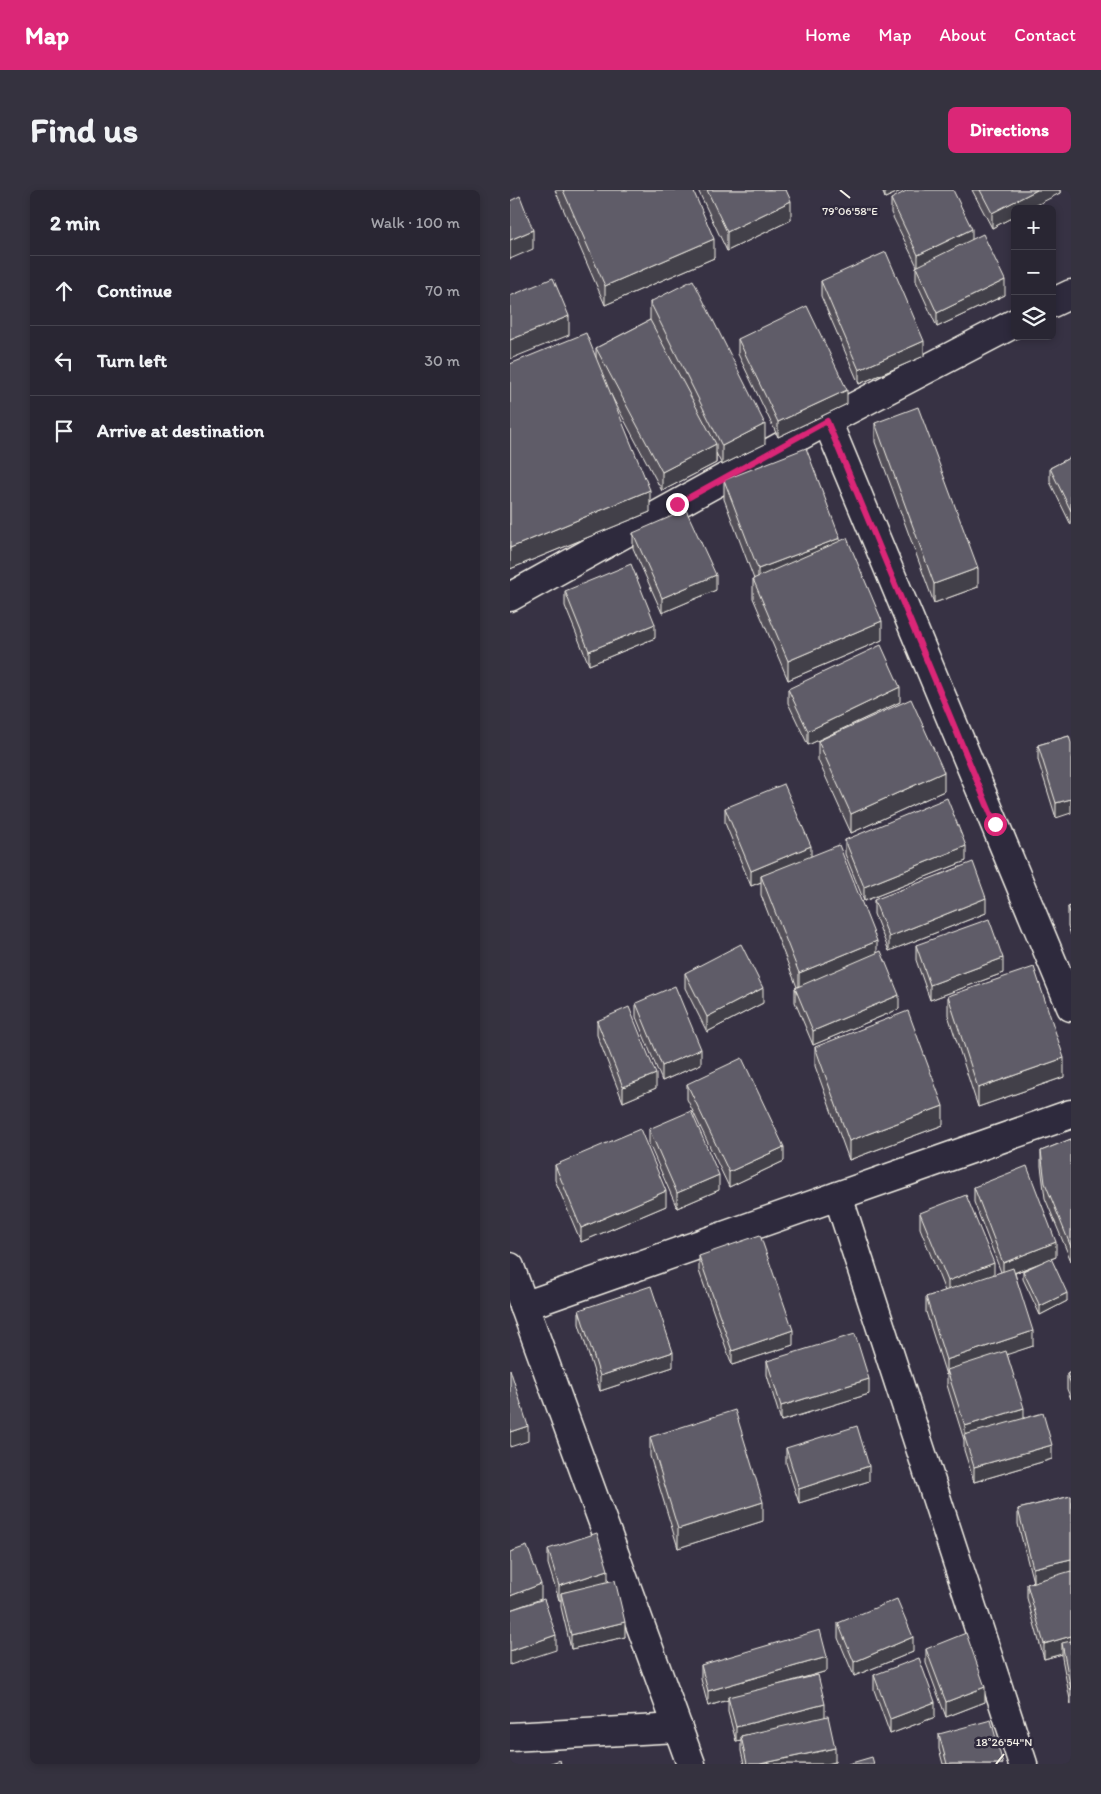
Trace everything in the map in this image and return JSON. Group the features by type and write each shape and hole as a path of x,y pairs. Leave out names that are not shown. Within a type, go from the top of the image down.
{"street":[{"path":"1056,301 1071,294"},
{"path":"510,597 827,421 1011,325"},
{"path":"827,421 1071,1007"},
{"path":"524,1306 1071,1114"},
{"path":"838,1196 1023,1764"},
{"path":"510,1267 691,1764"},
{"path":"510,1737 678,1728"}],"building":[{"path":"563,190 693,190 714,239 605,286"},
{"path":"707,190 786,190 791,201 727,232"},
{"path":"908,190 953,190 972,229 918,255 891,199"},
{"path":"980,190 1037,190 992,213"},
{"path":"520,196 533,230 510,240 510,201"},
{"path":"983,234 1005,280 937,313 916,267"},
{"path":"886,252 924,341 859,370 821,281"},
{"path":"553,278 569,316 510,340 510,296"},
{"path":"693,280 765,424 722,446 650,302"},
{"path":"807,306 847,390 778,422 738,339"},
{"path":"650,320 716,444 662,472 596,348"},
{"path":"586,333 650,490 510,548 510,364"},
{"path":"918,407 978,568 934,584 875,423"},
{"path":"806,448 840,538 758,569 724,480"},
{"path":"1071,457 1071,511 1050,468"},
{"path":"686,510 716,575 662,598 633,533"},
{"path":"847,538 882,621 788,661 753,579"},
{"path":"631,564 655,624 589,651 565,591"},
{"path":"881,645 900,687 808,731 788,689"},
{"path":"911,699 944,772 851,814 818,741"},
{"path":"1069,736 1071,743 1071,799 1056,803 1038,745"},
{"path":"784,784 811,846 751,871 725,808"},
{"path":"947,798 966,846 864,887 845,840"},
{"path":"839,845 877,941 799,973 761,876"},
{"path":"973,862 986,898 889,937 874,900"},
{"path":"989,919 1003,958 930,985 916,945"},
{"path":"741,944 763,988 707,1017 685,973"},
{"path":"881,951 899,995 813,1031 795,988"},
{"path":"1034,967 1064,1058 978,1088 948,996"},
{"path":"675,986 701,1049 662,1066 636,1003"},
{"path":"629,1007 656,1074 623,1087 597,1021"},
{"path":"908,1011 943,1106 849,1141 815,1047"},
{"path":"742,1058 784,1147 729,1172 687,1084"},
{"path":"691,1111 719,1175 677,1193 649,1129"},
{"path":"640,1129 666,1191 581,1228 555,1165"},
{"path":"1071,1139 1071,1247 1045,1183 1041,1151"},
{"path":"1027,1166 1056,1242 1003,1263 974,1187"},
{"path":"966,1195 994,1263 948,1281 920,1213"},
{"path":"760,1235 793,1330 732,1351 699,1256"},
{"path":"1051,1258 1067,1293 1040,1306 1023,1271"},
{"path":"1013,1268 1033,1331 946,1360 926,1297"},
{"path":"651,1286 673,1352 600,1376 579,1310"},
{"path":"855,1334 869,1379 781,1406 767,1361"},
{"path":"1006,1351 1024,1408 965,1426 947,1370"},
{"path":"510,1369 528,1426 510,1432"},
{"path":"1071,1372 1071,1384 1067,1374"},
{"path":"735,1410 763,1502 678,1529 650,1437"},
{"path":"1043,1413 1052,1445 974,1467 964,1435"},
{"path":"857,1426 869,1466 799,1489 786,1448"},
{"path":"1071,1496 1071,1559 1033,1568 1018,1509"},
{"path":"597,1533 608,1570 559,1586 548,1549"},
{"path":"527,1546 541,1584 510,1596 510,1552"},
{"path":"1071,1571 1071,1636 1044,1644 1027,1584"},
{"path":"615,1580 625,1622 571,1635 561,1593"},
{"path":"544,1599 556,1635 510,1651 510,1610"},
{"path":"897,1599 913,1637 854,1662 838,1623"},
{"path":"820,1630 827,1657 708,1691 701,1665"},
{"path":"966,1633 985,1687 946,1702 926,1649"},
{"path":"1071,1641 1071,1690 1062,1643"},
{"path":"919,1658 935,1702 890,1719 874,1675"},
{"path":"818,1675 825,1704 736,1727 728,1697"},
{"path":"828,1716 835,1748 760,1764 747,1764 741,1736"},
{"path":"991,1720 1003,1764 947,1764 939,1734"},
{"path":"872,1757 874,1764 848,1764"},
{"path":"560,1760 561,1764 548,1764"}],"route":[{"path":"677,504 827,421 995,824"}]}
